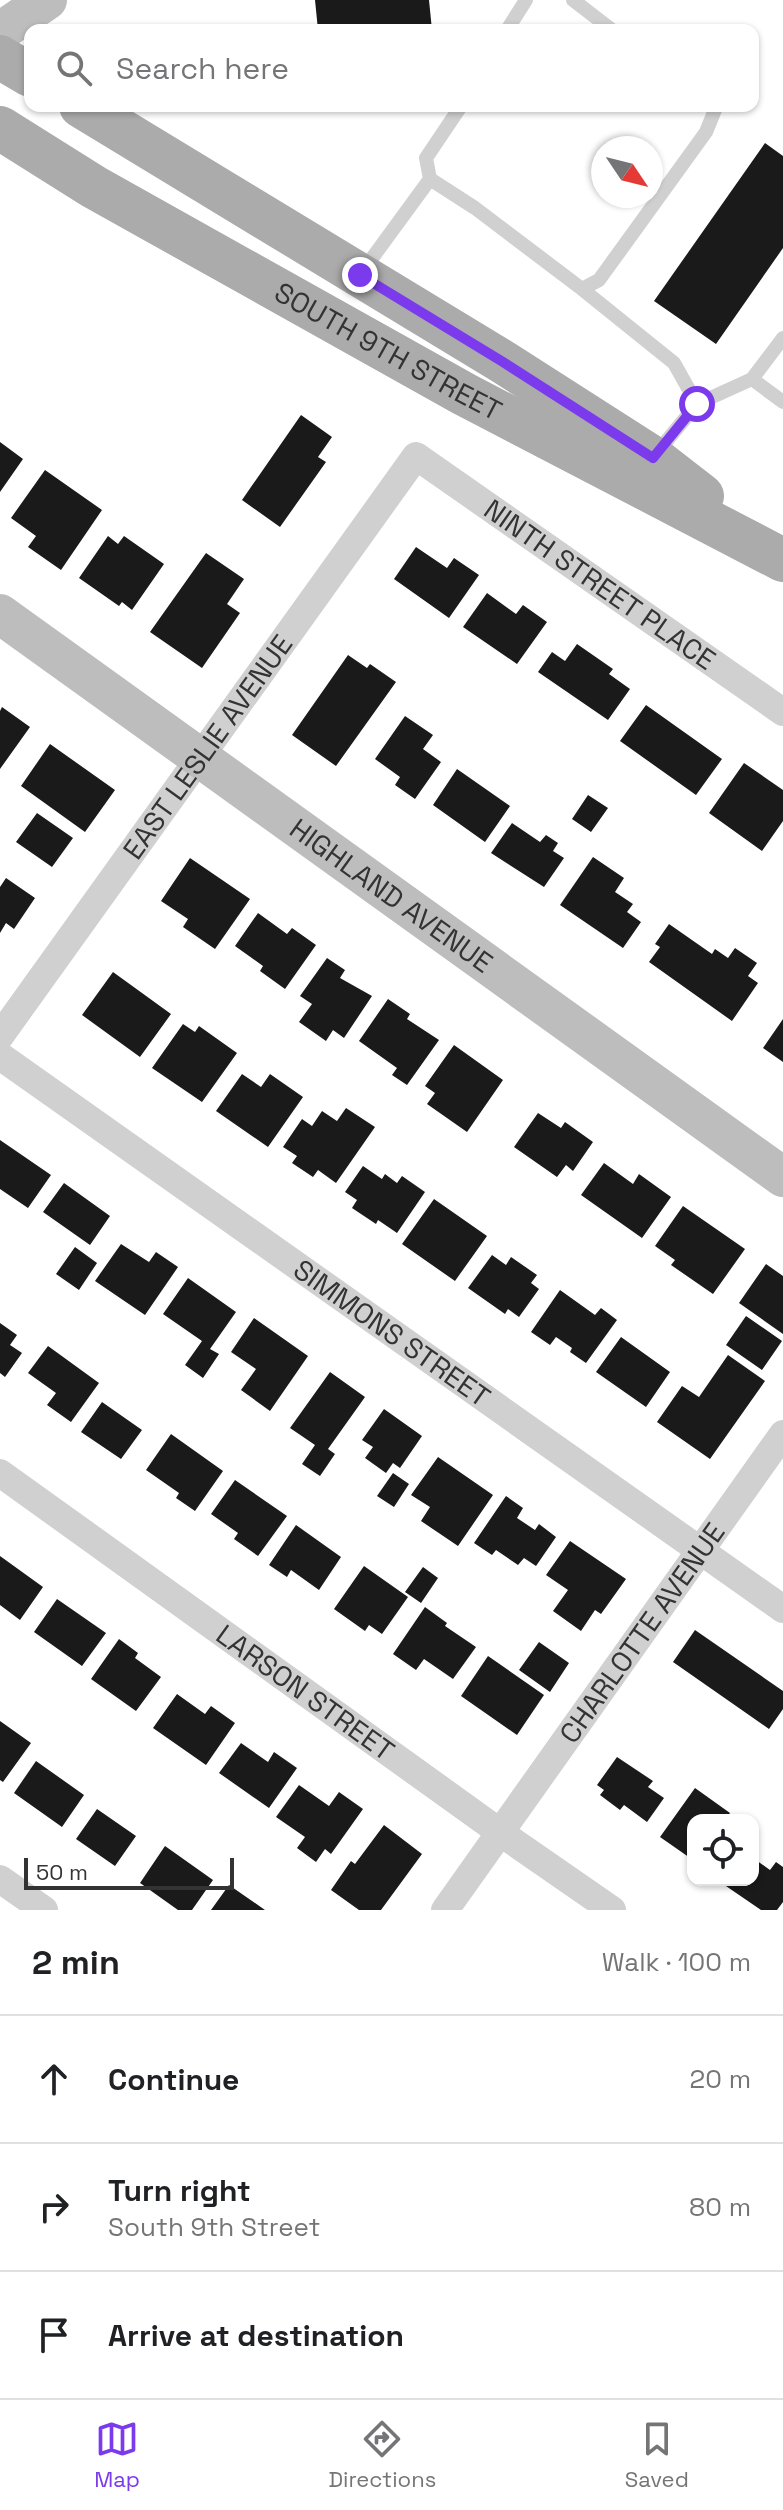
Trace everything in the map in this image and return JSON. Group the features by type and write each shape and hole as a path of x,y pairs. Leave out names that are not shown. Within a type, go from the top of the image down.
{"main road":[{"path":"0,57 24,71"},
{"name":"SOUTH 9TH STREET","path":"91,112 503,362 653,458 783,559"},
{"name":"SOUTH 9TH STREET","path":"0,128 94,187 450,387 783,559"}],"street":[{"path":"0,32 47,0"},
{"name":"NINTH STREET PLACE","path":"416,456 783,712"},
{"name":"EAST LESLIE AVENUE","path":"0,1036 416,456"},
{"name":"HIGHLAND AVENUE","path":"0,614 783,1177"},
{"name":"SIMMONS STREET","path":"0,1056 783,1609"},
{"name":"CHARLOTTE AVENUE","path":"445,1910 783,1434"},
{"name":"LARSON STREET","path":"0,1473 612,1910"},
{"path":"0,1879 44,1910"}],"lane":[{"path":"516,7 526,0"},
{"path":"573,0 604,24"},
{"path":"457,112 426,158 430,179 475,208 674,363 697,404"},
{"path":"582,289 599,280 706,132 714,112"},
{"path":"360,275 430,179"},
{"path":"653,458 697,404 752,379 783,338"},
{"path":"752,379 783,402"}],"building":[{"path":"315,0 429,0 431,24 317,24"},
{"path":"765,143 783,156 783,248 716,344 654,301"},
{"path":"301,415 332,437 318,457 326,462 280,527 242,500"},
{"path":"0,442 23,459 0,492"},
{"path":"45,470 102,510 61,570 28,547 36,536 11,518"},
{"path":"108,536 118,544 124,536 164,564 132,610 122,602 119,606 79,578"},
{"path":"416,547 447,568 454,558 479,575 449,618 394,579"},
{"path":"206,553 244,579 227,604 240,613 202,668 150,632"},
{"path":"487,593 516,614 523,605 547,622 517,664 463,627"},
{"path":"577,644 613,669 609,674 630,689 608,720 538,672 552,652 565,661"},
{"path":"348,655 367,668 370,664 396,682 336,766 292,735"},
{"path":"646,705 722,759 696,795 620,741"},
{"path":"2,707 30,727 0,769 0,711"},
{"path":"405,716 433,735 423,749 441,762 415,799 395,785 400,777 375,759"},
{"path":"50,744 115,790 85,832 21,786"},
{"path":"744,763 783,790 783,821 762,851 709,813"},
{"path":"457,769 510,806 485,842 433,805"},
{"path":"588,795 608,808 591,832 572,819"},
{"path":"37,813 73,838 52,867 16,842"},
{"path":"512,823 540,842 546,835 558,843 553,851 564,858 544,887 491,853"},
{"path":"593,857 624,878 615,892 633,904 627,912 641,922 623,948 560,905"},
{"path":"190,858 250,899 215,949 183,927 188,919 161,901"},
{"path":"6,878 35,898 14,929 6,923 0,933 0,887"},
{"path":"258,913 287,934 292,928 316,945 285,989 260,971 263,966 235,946"},
{"path":"669,924 712,954 715,949 728,958 735,948 757,963 748,976 758,983 732,1021 649,962 660,947 655,944"},
{"path":"327,958 345,970 340,978 372,996 344,1038 333,1030 326,1041 299,1022 312,1004 300,996"},
{"path":"113,972 171,1014 140,1057 82,1015"},
{"path":"388,999 410,1014 407,1019 439,1040 407,1085 392,1075 397,1068 359,1041"},
{"path":"783,1019 783,1062 763,1048"},
{"path":"183,1024 195,1032 199,1026 237,1053 202,1102 152,1068"},
{"path":"454,1045 503,1080 467,1132 427,1104 435,1093 425,1086"},
{"path":"242,1074 261,1087 270,1074 303,1097 268,1147 216,1111"},
{"path":"346,1108 375,1127 336,1183 318,1170 313,1177 292,1163 297,1156 283,1147 302,1119 312,1126 322,1111 337,1121"},
{"path":"538,1113 561,1128 565,1122 593,1142 573,1171 566,1165 557,1177 514,1147"},
{"path":"0,1140 51,1175 28,1208 0,1189"},
{"path":"604,1163 633,1184 639,1174 671,1197 642,1238 581,1195"},
{"path":"363,1166 382,1179 385,1174 397,1183 402,1176 425,1192 397,1233 352,1208 357,1200 345,1192"},
{"path":"64,1183 110,1216 90,1245 43,1212"},
{"path":"434,1199 487,1236 455,1281 402,1244"},
{"path":"683,1206 745,1249 713,1294 671,1265 675,1260 655,1246"},
{"path":"121,1244 149,1262 156,1252 178,1267 145,1315 95,1281"},
{"path":"75,1247 97,1263 79,1290 56,1274"},
{"path":"492,1255 506,1265 511,1257 537,1275 531,1283 539,1289 519,1317 508,1309 505,1314 468,1288"},
{"path":"766,1264 783,1276 783,1334 739,1303"},
{"path":"188,1278 236,1312 210,1349 219,1354 203,1378 185,1365 202,1341 163,1314"},
{"path":"560,1290 595,1315 601,1308 617,1320 586,1363 556,1337 550,1345 531,1332"},
{"path":"746,1316 782,1341 762,1370 726,1345"},
{"path":"254,1318 308,1356 270,1411 241,1390 256,1369 231,1352"},
{"path":"0,1323 17,1335 10,1345 22,1353 5,1377 0,1373"},
{"path":"621,1337 670,1372 646,1407 596,1372"},
{"path":"48,1346 99,1383 71,1422 47,1405 56,1393 28,1373"},
{"path":"728,1355 765,1381 710,1459 657,1422 682,1386 699,1397"},
{"path":"330,1372 365,1397 328,1449 335,1454 320,1476 302,1464 315,1445 290,1428"},
{"path":"102,1402 142,1430 121,1459 81,1432"},
{"path":"384,1409 422,1436 400,1468 393,1463 386,1473 365,1458 373,1447 362,1440"},
{"path":"171,1434 223,1471 195,1511 176,1498 179,1493 146,1470"},
{"path":"438,1457 493,1495 458,1546 421,1521 430,1507 411,1495"},
{"path":"393,1473 409,1484 394,1507 377,1496"},
{"path":"235,1480 287,1516 258,1556 234,1539 238,1533 211,1514"},
{"path":"506,1496 523,1508 517,1518 535,1530 539,1524 556,1537 536,1566 524,1558 518,1565 496,1550 492,1555 474,1543"},
{"path":"296,1525 341,1557 319,1590 291,1570 287,1577 269,1565"},
{"path":"570,1541 626,1579 601,1614 595,1610 581,1631 553,1611 568,1590 546,1575"},
{"path":"0,1556 43,1587 20,1620 0,1605"},
{"path":"364,1566 408,1597 382,1634 369,1625 365,1631 334,1609"},
{"path":"423,1567 438,1578 421,1603 405,1592"},
{"path":"57,1599 106,1633 82,1666 34,1632"},
{"path":"425,1607 447,1623 445,1626 476,1647 453,1679 424,1659 416,1670 393,1654"},
{"path":"695,1630 783,1691 783,1709 769,1729 673,1662"},
{"path":"119,1639 138,1653 135,1658 161,1677 136,1711 91,1679"},
{"path":"539,1642 569,1663 550,1692 519,1670"},
{"path":"488,1656 544,1695 517,1735 461,1696"},
{"path":"177,1694 205,1714 211,1706 235,1723 206,1765 153,1728"},
{"path":"0,1721 31,1743 3,1782 0,1780"},
{"path":"241,1743 268,1762 274,1752 297,1768 269,1808 219,1773"},
{"path":"617,1757 653,1781 648,1787 664,1798 647,1822 624,1805 620,1810 600,1795 604,1790 597,1785"},
{"path":"36,1761 84,1795 62,1827 14,1793"},
{"path":"299,1785 329,1806 339,1792 363,1809 331,1854 325,1849 316,1862 297,1848 305,1837 276,1817"},
{"path":"695,1788 730,1813 687,1814 687,1856 660,1837"},
{"path":"97,1809 136,1836 115,1866 76,1839"},
{"path":"384,1825 422,1854 381,1910 359,1910 331,1890 351,1861 355,1864"},
{"path":"165,1846 213,1880 192,1910 178,1910 140,1883"},
{"path":"759,1862 770,1870 776,1862 783,1867 783,1902 777,1910 761,1910 726,1886 759,1886"},
{"path":"229,1885 265,1910 211,1910"}],"route":[{"path":"360,275 653,458 697,404"}]}
